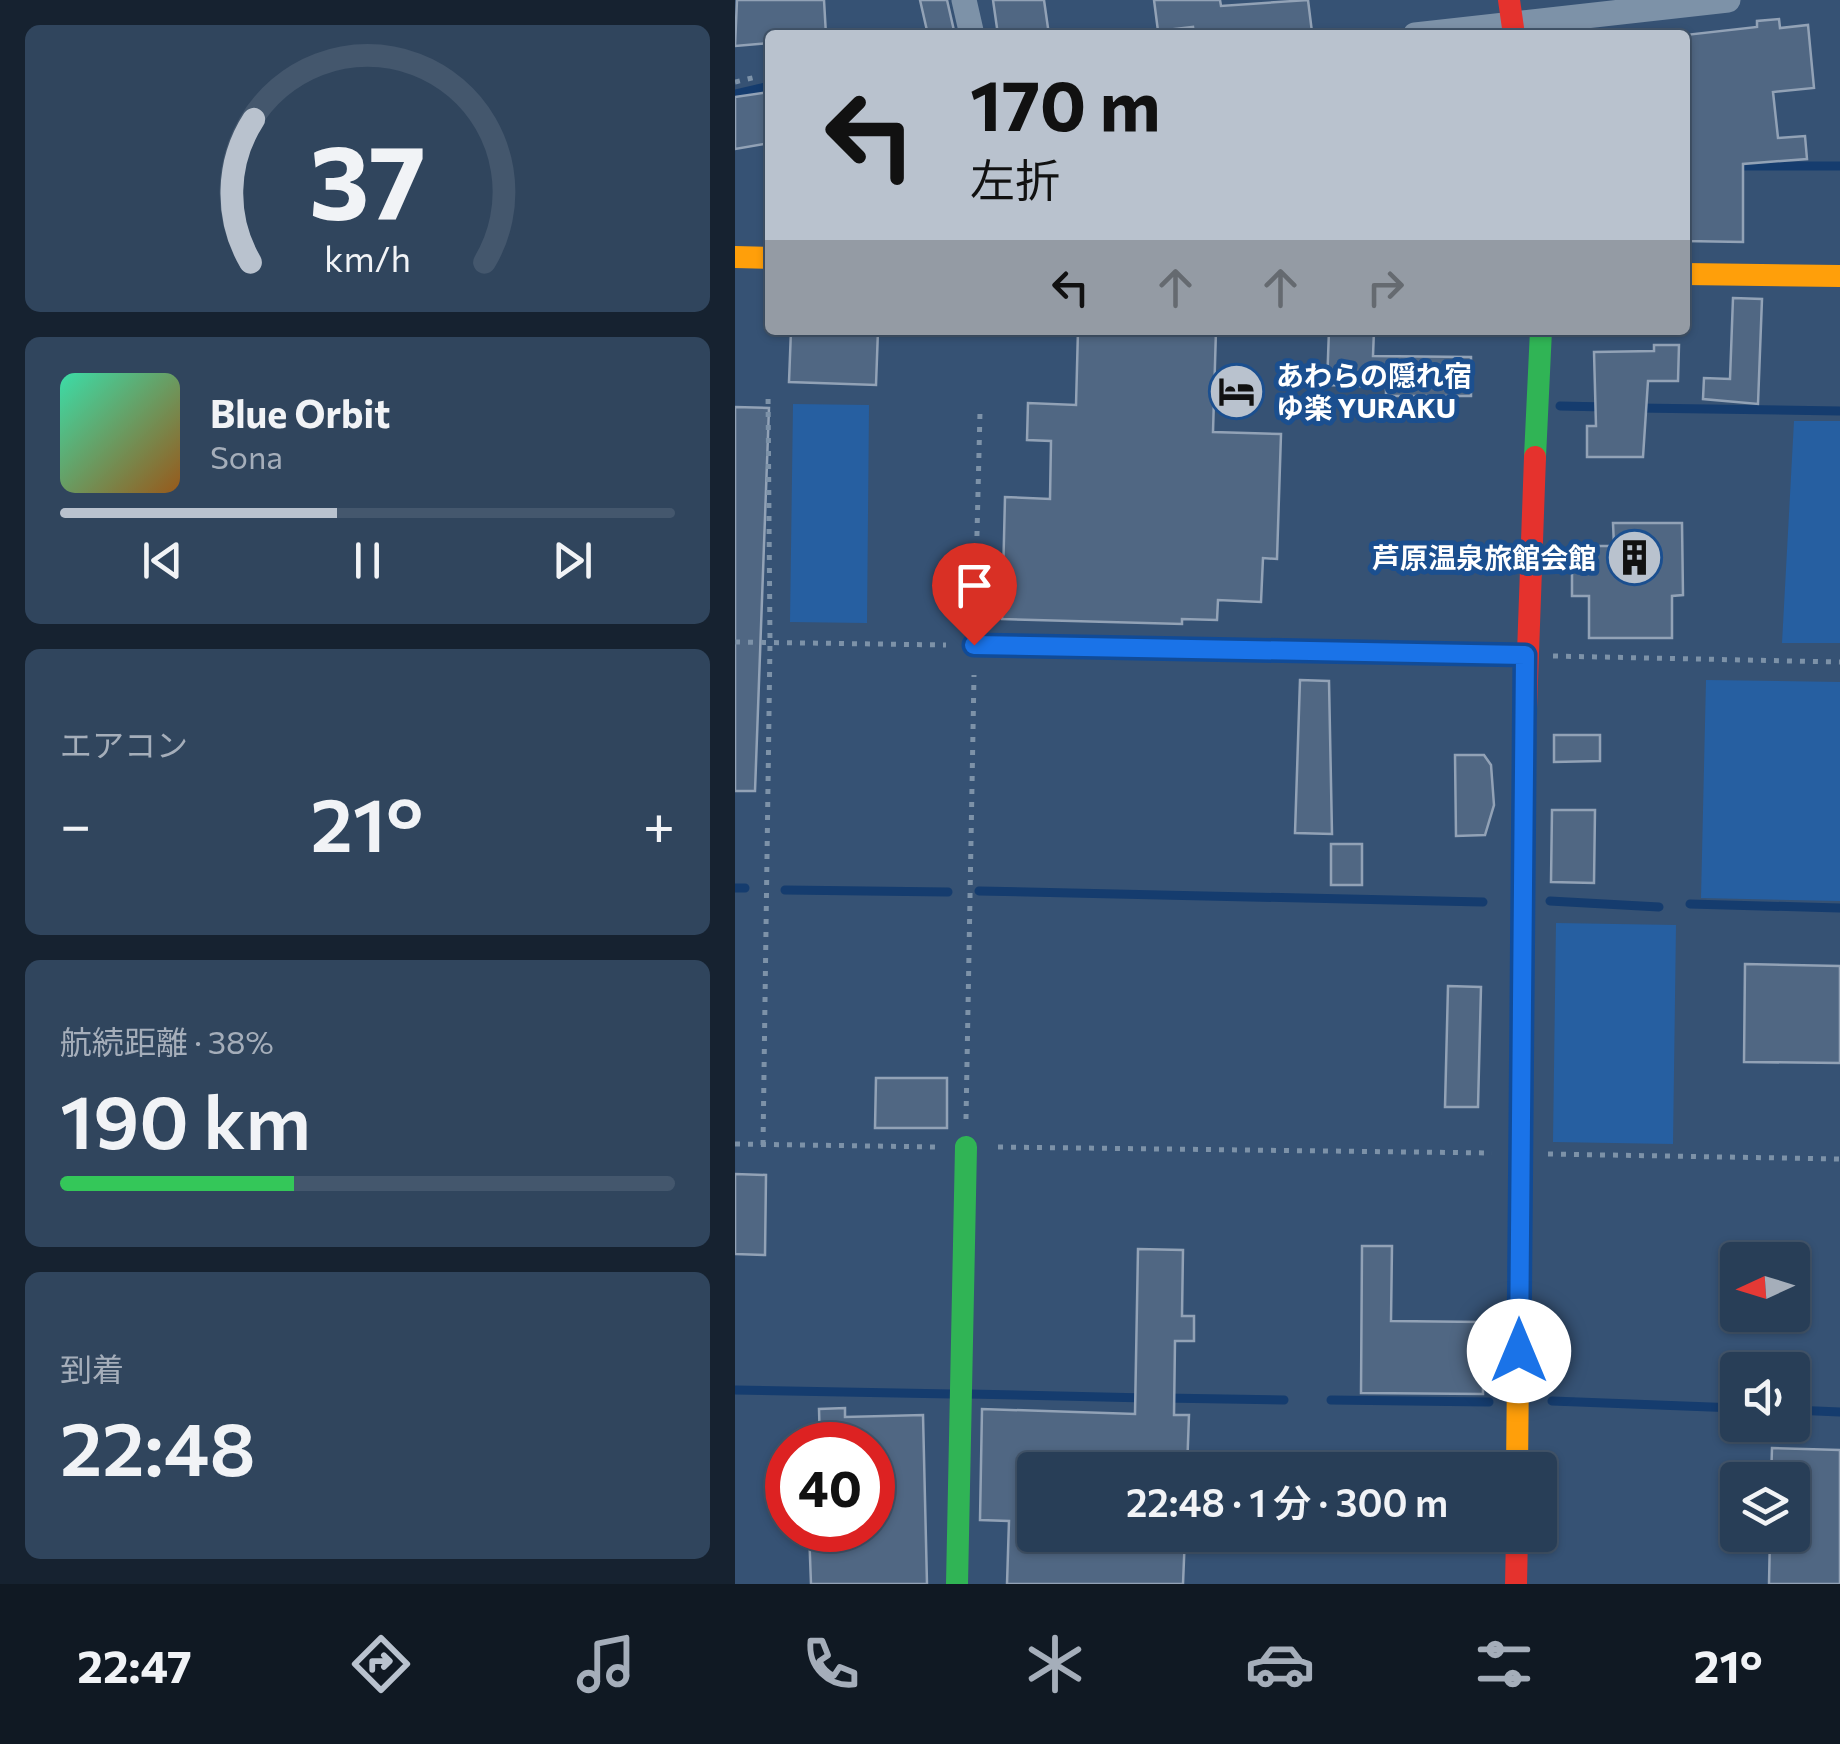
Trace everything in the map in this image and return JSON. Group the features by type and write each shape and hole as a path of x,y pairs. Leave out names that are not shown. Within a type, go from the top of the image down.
{"street":[{"path":"964,0 971,30"},
{"path":"1445,30 1512,19 1728,0"},
{"path":"735,257 765,258"},
{"path":"1690,274 1840,276"},
{"path":"1517,1452 1525,655 1541,335"},
{"path":"974,645 1525,655"},
{"path":"957,1584 965,1147"},
{"path":"1517,1552 1517,1584"}],"path":[{"path":"735,82 756,77"},
{"path":"763,1144 770,642 768,391"},
{"path":"965,1147 980,412"},
{"path":"735,642 974,645"},
{"path":"1525,655 1840,662"},
{"path":"735,1144 1840,1159"}],"shaded area":[{"path":"793,404 869,405 867,623 790,622"},
{"path":"1794,421 1840,421 1840,643 1782,643"},
{"path":"1706,680 1840,682 1840,901 1701,898"},
{"path":"1556,923 1676,925 1673,1144 1553,1142"}],"building":[{"path":"737,0 824,0 826,30 765,30 765,43 735,46"},
{"path":"920,0 947,0 954,30 927,30"},
{"path":"993,0 1044,0 1048,30 997,30"},
{"path":"1154,0 1220,0 1221,6 1308,0 1312,30 1193,27 1158,30"},
{"path":"1779,19 1780,28 1808,25 1814,88 1773,92 1778,138 1805,136 1807,159 1743,164 1743,242 1690,241 1690,34 1757,27 1757,21"},
{"path":"765,93 765,144 735,149 735,97"},
{"path":"1733,298 1762,299 1758,404 1703,399 1704,378 1730,379"},
{"path":"791,335 878,335 876,385 789,382"},
{"path":"1078,335 1216,335 1213,432 1281,434 1277,559 1263,558 1261,602 1218,600 1217,620 1182,619 1182,624 1002,619 1005,497 1050,499 1051,441 1027,440 1028,403 1076,405"},
{"path":"1329,335 1374,335 1373,356 1471,357 1471,396 1386,396 1386,387 1327,385"},
{"path":"1654,345 1679,345 1678,381 1648,381 1643,457 1587,457 1587,426 1596,426 1594,352 1654,351"},
{"path":"735,407 769,408 755,791 735,791"},
{"name":"芦原温泉旅館会館","path":"1613,523 1682,523 1683,595 1672,596 1672,638 1589,638 1589,596 1572,596 1572,567 1587,567 1587,546 1614,546"},
{"path":"1300,680 1329,681 1332,834 1295,833"},
{"path":"1554,735 1600,735 1600,761 1554,762"},
{"path":"1455,755 1484,755 1491,765 1494,805 1485,835 1456,836"},
{"path":"1552,810 1595,810 1594,883 1551,882"},
{"path":"1331,844 1362,844 1362,885 1331,885"},
{"path":"1745,964 1840,966 1840,1063 1744,1062"},
{"path":"1448,986 1481,987 1478,1107 1445,1107"},
{"path":"876,1078 947,1078 947,1128 875,1128"},
{"path":"735,1174 766,1175 765,1255 735,1254"},
{"path":"1362,1246 1392,1246 1391,1321 1483,1322 1483,1394 1361,1393"},
{"path":"1138,1249 1183,1250 1182,1316 1194,1316 1194,1341 1175,1341 1174,1415 1189,1415 1188,1452 1017,1452 1017,1552 1184,1552 1183,1584 1007,1584 1009,1521 980,1520 982,1409 1135,1414"},
{"path":"845,1408 845,1417 923,1415 927,1584 811,1584 810,1552 895,1552 895,1422 819,1422 819,1409"},
{"path":"1772,1448 1840,1450 1840,1584 1769,1584 1770,1552 1810,1552 1810,1462 1772,1462"}],"waterway":[{"path":"735,94 765,87"},
{"path":"1733,166 1840,166"},
{"path":"1560,406 1607,407"},
{"path":"1637,408 1840,411"},
{"path":"735,888 745,888"},
{"path":"785,890 948,892"},
{"path":"979,891 1483,902"},
{"path":"1550,901 1659,907"},
{"path":"1690,904 1840,908"},
{"path":"735,1390 952,1394"},
{"path":"968,1394 1147,1398"},
{"path":"1163,1398 1284,1400"},
{"path":"1331,1400 1489,1402"},
{"path":"1552,1401 1720,1407"},
{"path":"1810,1411 1840,1412"}],"traffic: fast":[{"path":"1535,457 1541,335"},
{"path":"974,645 1525,655"},
{"path":"957,1584 966,1147"}],"traffic: slow":[{"path":"735,257 765,258"},
{"path":"1690,274 1840,276"},
{"path":"1517,1452 1524,765"}],"traffic: jam":[{"path":"1509,0 1513,30"},
{"path":"1524,765 1535,457"},
{"path":"1516,1584 1517,1552"}],"place":[{"name":"あわらの隠れ宿 ゆ楽 YURAKU","path":"1237,391"},
{"name":"芦原温泉旅館会館","path":"1635,557"}],"route":[{"path":"974,645 1525,655 1519,1351"}]}
